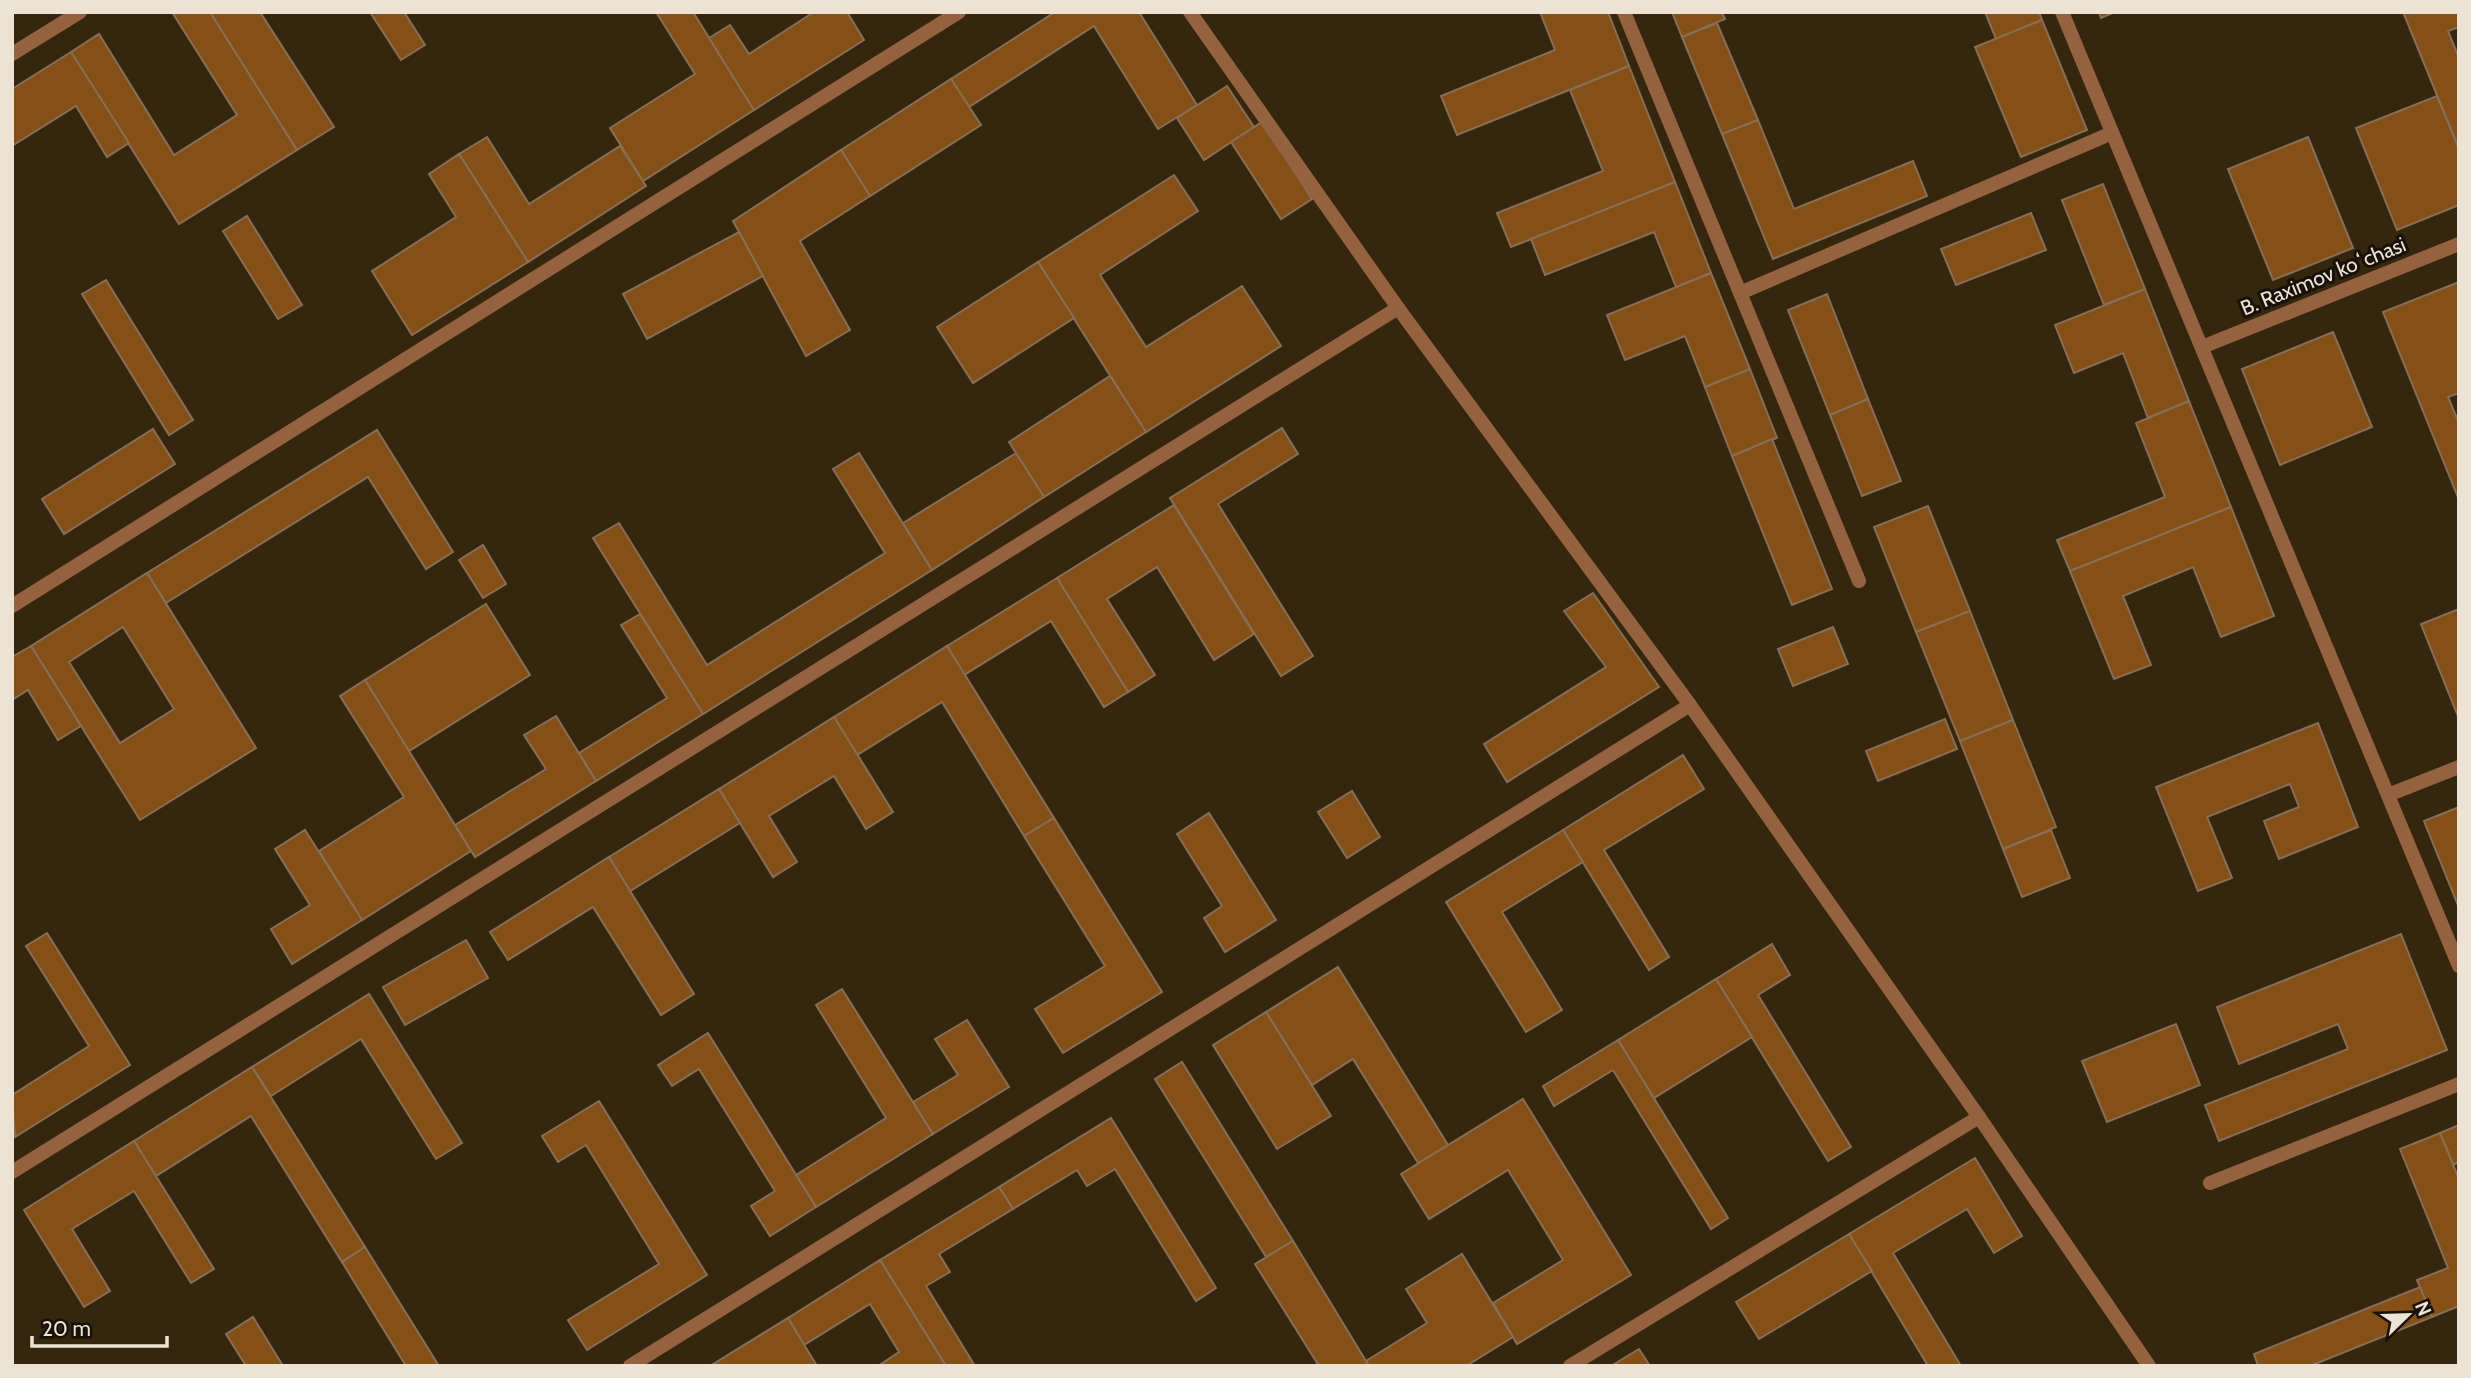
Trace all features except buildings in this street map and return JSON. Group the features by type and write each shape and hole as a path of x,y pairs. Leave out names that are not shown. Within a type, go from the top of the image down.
{"street":[{"path":"12,54 80,12"},
{"path":"12,606 959,12"},
{"path":"1190,12 1398,307 1690,705 1979,1116 2149,1366"},
{"path":"1624,12 1859,581"},
{"path":"2062,12 2459,966"},
{"path":"1740,293 2112,134"},
{"name":"B. Raximov koʻchasi","path":"2202,347 2459,244"},
{"path":"12,1172 1398,307"},
{"path":"630,1366 1690,705"},
{"path":"2388,795 2459,767"},
{"path":"2210,1183 2459,1084"},
{"path":"1570,1366 1979,1116"}]}
